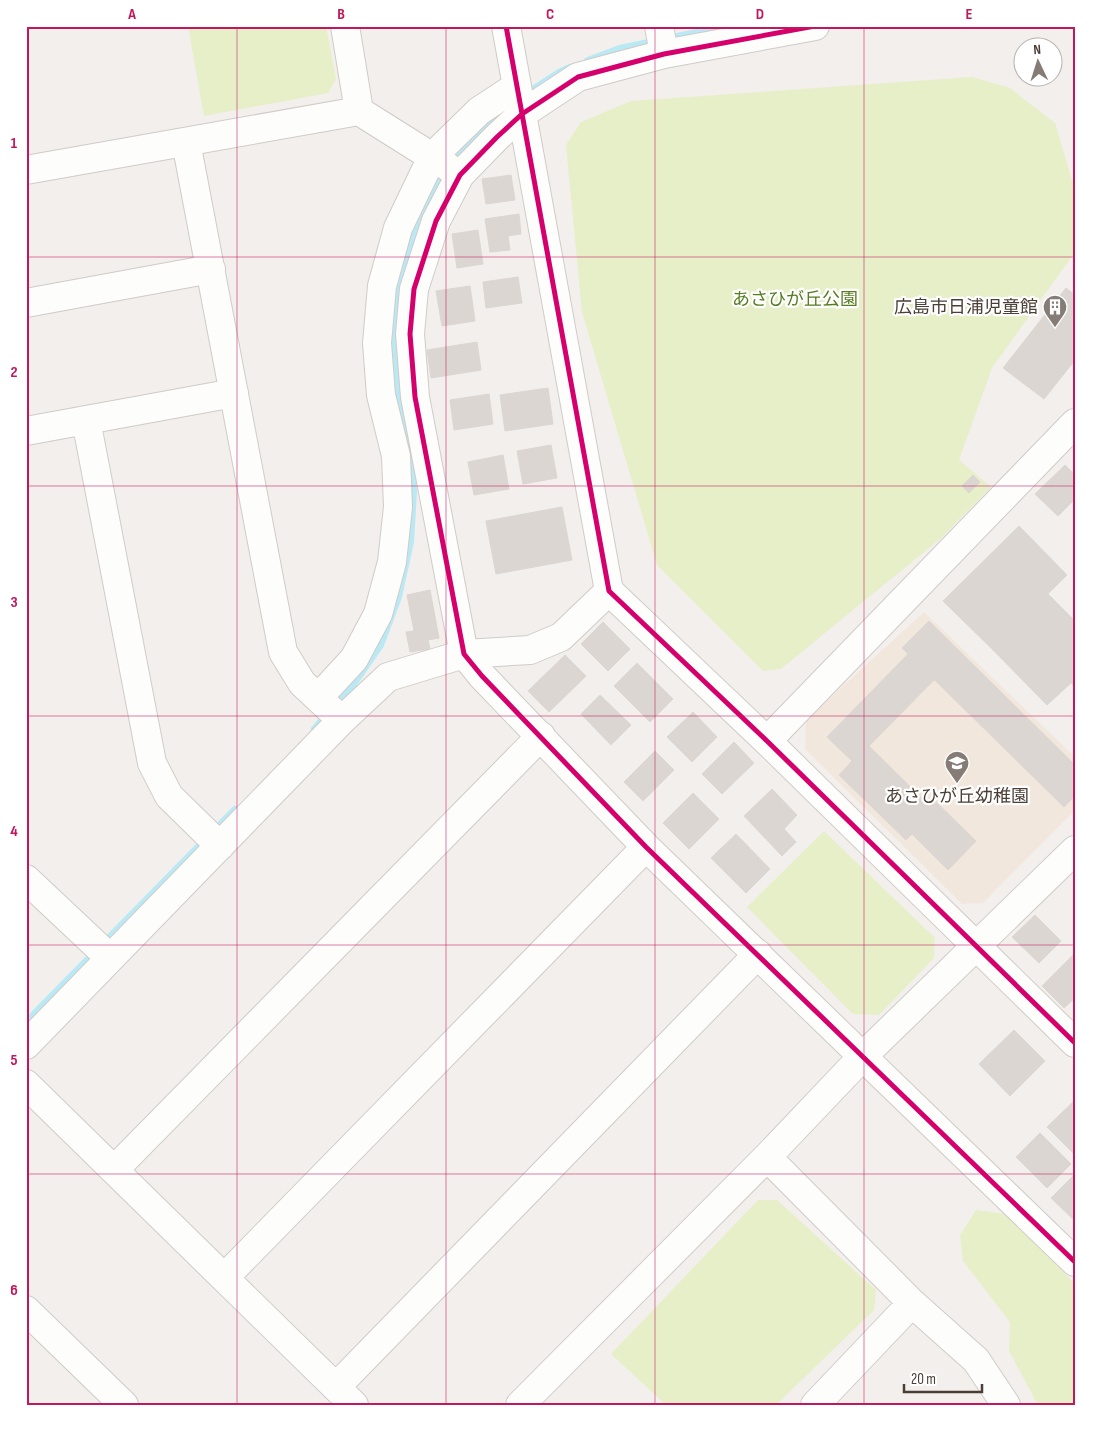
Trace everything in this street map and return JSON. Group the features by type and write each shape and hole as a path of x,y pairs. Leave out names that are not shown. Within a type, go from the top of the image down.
{"street":[{"path":"345,26 359,111"},
{"path":"506,26 609,591 767,740 1075,1043"},
{"path":"659,26 664,54"},
{"path":"814,26 664,54 578,77 522,114 460,175 436,221 414,289 410,334 415,398 464,654 482,676 646,846 1075,1262"},
{"path":"318,698 354,660 378,614 392,562 398,507 396,456 382,396 378,343 382,286 398,228 432,157 479,111 516,86"},
{"path":"26,170 359,111 460,175"},
{"path":"186,142 283,652 302,683 342,720"},
{"path":"26,303 211,269"},
{"path":"26,431 234,393"},
{"path":"86,420 152,763 169,796 220,846"},
{"path":"767,740 1073,428"},
{"path":"26,1045 342,720 388,677 464,654 530,650 561,637 609,591"},
{"path":"114,1170 540,736"},
{"path":"225,1278 646,846"},
{"path":"520,1405 767,1157 863,1056 1075,850"},
{"path":"26,879 110,958"},
{"path":"26,1084 345,1396 758,954"},
{"path":"767,1157 912,1304 976,1360 1006,1405"},
{"path":"816,1405 912,1304"},
{"path":"26,1310 124,1405"}],"shaded area":[{"name":"あさひが丘幼稚園","path":"924,612 1075,757 1075,810 983,903 962,904 805,749 806,720"}],"green space":[{"path":"188,26 326,26 336,79 328,93 204,116"},
{"name":"あさひが丘公園","path":"972,77 1010,88 1055,123 1075,190 1075,252 992,368 959,460 991,487 940,539 781,669 763,671 657,565 582,312 566,145 581,122 631,101"},
{"path":"824,831 935,938 934,958 879,1015 853,1014 747,907"},
{"path":"758,1200 777,1200 876,1290 874,1310 776,1405 666,1405 611,1354"},
{"path":"976,1210 1006,1214 1075,1284 1075,1405 1038,1405 1009,1351 1010,1322 963,1261 960,1235"}],"building":[{"path":"511,175 515,200 486,204 482,179"},
{"path":"519,214 521,234 508,236 510,250 490,252 485,219"},
{"path":"478,230 483,264 457,268 452,234"},
{"path":"518,277 522,303 486,308 483,282"},
{"path":"470,286 475,321 442,326 436,291"},
{"name":"広島市日浦児童館","path":"1066,288 1075,295 1075,360 1044,399 1003,368"},
{"path":"477,342 481,370 431,378 427,350"},
{"path":"548,388 553,424 505,431 500,395"},
{"path":"489,394 493,424 454,430 450,400"},
{"path":"551,445 557,478 523,484 517,451"},
{"path":"503,455 509,489 474,495 468,462"},
{"path":"1065,465 1075,475 1075,499 1058,516 1035,494"},
{"path":"973,475 980,482 969,493 962,486"},
{"path":"562,507 572,560 496,574 486,521"},
{"path":"1019,526 1067,575 992,649 943,601"},
{"path":"430,590 439,638 428,640 430,649 410,652 406,632 414,631 407,595"},
{"path":"1048,594 1075,621 1075,687 1071,683 1047,705 992,649"},
{"path":"929,621 1075,765 1075,796 1064,807 902,648"},
{"path":"603,622 630,649 608,671 581,644"},
{"path":"908,654 934,680 869,746 935,811 906,840 839,775 852,761 827,737"},
{"path":"565,655 586,676 549,712 528,691"},
{"path":"637,663 673,699 650,722 614,686"},
{"path":"600,695 631,725 611,745 581,714"},
{"path":"693,712 717,737 692,762 667,737"},
{"path":"734,742 754,763 722,794 702,774"},
{"path":"655,751 674,770 643,801 624,782"},
{"path":"772,789 797,815 784,829 796,842 782,856 744,816"},
{"path":"693,793 719,819 689,849 663,823"},
{"path":"932,798 976,841 948,870 912,834 935,811 928,803"},
{"path":"736,834 770,869 746,893 711,858"},
{"path":"1035,915 1061,941 1039,963 1012,937"},
{"path":"1073,955 1075,957 1075,998 1064,1008 1042,986"},
{"path":"1014,1030 1045,1061 1010,1096 979,1064"},
{"path":"1074,1101 1075,1151 1073,1153 1047,1127"},
{"path":"1040,1133 1071,1164 1047,1188 1016,1157"},
{"path":"1075,1174 1075,1221 1051,1198"}],"waterway":[{"path":"588,61 620,49 730,26"},
{"path":"525,95 570,68"},
{"path":"452,166 471,138 503,110"},
{"path":"315,729 353,684 380,645 398,597 410,542 413,492 407,437 395,377 393,318 403,266 424,206 445,175"},
{"path":"26,1023 235,810"}],"cycle path":[{"path":"506,26 609,591 767,741 1075,1043"},
{"path":"815,26 664,54 578,77 522,114 460,175 436,221 414,289 410,334 415,397 464,654 482,676 646,847 1075,1262"}],"place":[{"name":"広島市日浦児童館","path":"1055,328"},
{"name":"あさひが丘幼稚園","path":"957,784"}]}
